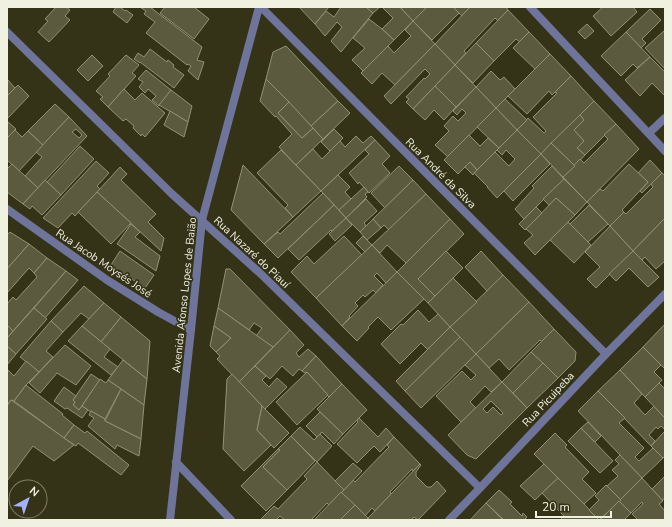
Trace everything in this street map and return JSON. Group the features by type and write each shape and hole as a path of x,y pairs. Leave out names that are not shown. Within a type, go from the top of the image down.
{"street":[{"name":"Avenida Afonso Lopes de Baião","path":"170,520 202,220 260,7"},
{"name":"Rua André da Silva","path":"260,7 606,354"},
{"path":"530,7 665,150"},
{"name":"Rua Nazaré do Piauí","path":"7,32 172,194 261,274 480,488"},
{"path":"649,133 665,118"},
{"name":"Rua Jacob Moysés José","path":"7,209 107,280 158,312 191,330"},
{"name":"Rua Picuipeba","path":"449,520 665,294"},
{"path":"176,462 231,520"}],"building":[{"path":"56,7 66,7 70,10 65,16 70,20 49,42 38,32 48,21 45,19"},
{"path":"116,7 120,7 133,15 127,23 113,12"},
{"path":"140,7 150,7 202,47 197,60 204,62 198,80 188,71 191,66 188,64 187,65 146,33 155,22 144,14 146,11"},
{"path":"165,7 194,7 209,19 194,39 160,13"},
{"path":"299,7 329,7 315,24"},
{"path":"341,7 366,7 373,13 341,52 331,41 342,27 337,22 325,36 315,24 326,11 334,17"},
{"path":"366,7 380,7 373,13"},
{"path":"382,7 400,7 413,21 394,40 382,29 393,18"},
{"path":"400,7 427,7 413,21"},
{"path":"427,7 453,7 459,13 432,40 413,21"},
{"path":"453,7 470,7 462,16"},
{"path":"470,7 506,7 508,10 498,21 495,18 464,51 466,53 455,65 435,44"},
{"path":"603,7 633,7 637,12 611,36 593,16"},
{"path":"650,9 661,20 642,39 646,43 641,48 626,32"},
{"path":"508,10 529,32 520,42 516,39 494,61 476,43"},
{"path":"369,19 394,40 363,71 352,60 365,48 353,38"},
{"path":"413,21 435,44 395,85 382,73 372,84 361,73 388,46 394,53 411,36 405,30"},
{"path":"587,24 594,31 585,39 578,32"},
{"path":"665,30 665,69 645,48"},
{"path":"529,32 550,54 535,69 513,48"},
{"path":"626,32 650,57 637,68 633,64 621,76 601,56"},
{"path":"476,43 494,61 473,83 455,65"},
{"path":"435,44 455,65 413,109 406,102 409,99 406,97 424,78 425,79 430,74 425,69 391,104 384,96"},
{"path":"286,46 338,101 311,126 266,79 273,52"},
{"path":"150,49 167,62 168,60 174,65 173,67 184,75 174,88 134,59 138,53 144,57"},
{"path":"550,54 571,76 552,95 549,91 527,114 508,96"},
{"path":"92,55 103,66 88,81 77,70"},
{"path":"126,55 139,65 132,73 136,76 108,107 100,99 103,97 96,91 110,76 108,74"},
{"path":"650,57 665,72 665,96 652,83 640,96 625,80"},
{"path":"455,65 476,87 456,107 435,86"},
{"path":"146,70 171,90 159,106 152,100 156,96 148,89 145,93 139,87 143,82 138,79"},
{"path":"491,71 500,80 504,77 515,89 496,108 476,87"},
{"path":"571,76 594,101 541,154 517,130 528,118 544,133 546,131 533,117 557,93 555,92"},
{"path":"7,79 15,88 7,96"},
{"path":"266,79 289,102 278,113 302,138 313,128 323,139 296,165 279,147 292,134 260,101"},
{"path":"18,85 29,96 7,119 7,96"},
{"path":"435,86 456,107 444,120 434,110 425,120 413,109"},
{"path":"476,87 496,108 448,157 435,145 449,131 444,126 453,116 458,121 466,113 462,109 457,115 453,111"},
{"path":"124,89 135,100 142,93 165,113 145,137 142,134 141,136 133,128 134,126 126,119 123,121 108,107"},
{"path":"171,90 192,106 188,122 159,105"},
{"path":"505,99 527,120 517,130 496,108"},
{"path":"338,101 350,113 323,139 311,126"},
{"path":"594,101 616,124 585,155 577,148 584,141 574,130 584,120 580,115"},
{"path":"289,102 313,128 302,138 278,113"},
{"path":"55,104 69,117 43,145 28,131"},
{"path":"496,108 517,130 499,148 477,127"},
{"path":"170,111 188,122 184,137 164,125"},
{"path":"580,115 584,120 574,130 584,141 577,148 585,155 575,166 551,143"},
{"path":"69,117 87,136 38,188 25,176 42,157 36,152","holes":["76,129 82,135 79,138 72,132"]},
{"path":"7,121 16,129 7,138"},
{"path":"616,124 639,149 587,202 563,177 580,159 584,163 608,139 604,135"},
{"path":"334,129 343,138 330,151 321,142"},
{"path":"15,130 22,137 28,131 43,145 19,171 7,160 7,138"},
{"path":"517,130 541,154 497,198 474,173 495,152 509,166 515,159 506,150 502,155 497,150"},
{"path":"469,135 480,146 488,138 499,148 477,170 470,162 458,174 444,160"},
{"path":"356,136 363,143 371,136 375,140 321,191 296,165 313,149 322,159 340,141 345,147"},
{"path":"375,140 390,156 382,164 390,173 369,193 359,182 358,184 349,173 369,154 365,150"},
{"path":"551,143 575,166 563,177 541,154"},
{"path":"80,146 94,159 61,195 47,182"},
{"path":"281,150 321,191 293,217 285,208 288,205 257,173"},
{"path":"541,154 550,164 513,201 504,191"},
{"path":"650,160 662,173 642,193 640,191 648,182 638,173"},
{"path":"96,161 109,173 97,186 100,189 75,216 72,213 58,228 43,218"},
{"path":"470,162 477,170 473,175 465,167"},
{"path":"12,164 38,188 23,204 7,192 7,169"},
{"path":"629,164 648,182 622,210 624,212 610,226 587,202 600,189 603,191"},
{"path":"243,165 293,217 264,244 231,210"},
{"path":"399,166 413,180 385,208 371,193"},
{"path":"552,166 564,179 524,219 515,209 534,188 532,186"},
{"path":"120,167 127,174 121,180 156,214 148,222 164,238 161,251 97,192"},
{"path":"662,173 665,176 665,218 633,251 610,226 624,212 626,214 653,187 651,184"},
{"path":"338,175 350,187 345,192 351,199 339,210 321,191"},
{"path":"564,179 587,202 575,215 556,198 549,205 543,199"},
{"path":"45,180 61,195 42,215 32,206 30,209 23,204"},
{"path":"413,180 426,194 389,230 384,225 381,228 373,219"},
{"path":"364,187 368,192 365,194 367,197 346,218 339,210"},
{"path":"97,192 131,223 111,244 78,212"},
{"path":"323,193 334,205 278,258 264,244 278,232 280,234"},
{"path":"426,194 450,219 406,263 387,245 380,253 372,245"},
{"path":"556,198 575,215 535,255 524,243 533,235 526,229"},
{"path":"366,199 377,211 364,223 366,226 360,232 346,218"},
{"path":"334,205 346,218 299,260 288,249"},
{"path":"589,205 608,224 588,242 570,224"},
{"path":"536,207 542,213 525,230 519,224"},
{"path":"346,218 352,225 335,241 329,234"},
{"path":"665,218 665,261 656,269 645,257 642,260 633,251"},
{"path":"373,219 381,228 367,240 360,232"},
{"path":"450,219 464,234 418,279 435,296 428,303 397,272"},
{"path":"568,222 591,245 574,263 550,240"},
{"path":"131,224 140,232 135,237 160,256 156,271 117,244"},
{"path":"610,226 633,251 596,288 587,279 600,267 585,252"},
{"path":"10,232 29,244 7,269 7,235"},
{"path":"344,236 362,255 316,298 291,272 307,256 314,264"},
{"path":"363,236 372,245 365,252 356,243"},
{"path":"29,244 47,258 34,273 29,268 7,293 7,269"},
{"path":"372,245 397,272 386,283 377,273 374,276 383,285 376,293 373,290 365,297 363,295 355,303 358,306 342,326 316,298"},
{"path":"120,251 154,275 145,288 111,265"},
{"path":"446,251 463,268 435,296 418,279"},
{"path":"481,251 503,275 487,291 465,267"},
{"path":"633,251 659,277 648,287 629,268 616,281 609,274"},
{"path":"47,258 66,271 13,331 7,325 7,304 13,297 16,300 37,277 34,273"},
{"path":"226,269 230,269 290,330 273,347 256,336 262,328 254,323 249,330 218,308"},
{"path":"66,271 78,280 45,318 34,308"},
{"path":"397,272 424,299 391,330 378,317 357,341 342,326"},
{"path":"503,275 529,302 476,354 450,327"},
{"path":"453,278 477,302 450,327 428,303"},
{"path":"84,286 104,303 89,319 81,313 63,332 51,321"},
{"path":"529,302 554,329 542,342 540,340 509,370 499,359 489,368 476,354"},
{"path":"104,303 121,317 101,342 82,326"},
{"path":"34,308 47,319 16,354 7,346 7,338"},
{"path":"218,308 273,347 239,382 217,359 220,356 216,352 231,338 214,326"},
{"path":"418,310 429,322 438,314 450,327 428,350 421,343 400,364 381,344"},
{"path":"121,317 150,341 147,379 101,342"},
{"path":"51,321 63,332 46,351 53,357 39,372 20,357"},
{"path":"665,324 665,369 643,347"},
{"path":"7,325 13,331 7,338"},
{"path":"82,326 110,349 104,357 118,367 111,375 68,341"},
{"path":"214,326 231,338 216,352 210,346"},
{"path":"450,327 460,337 405,391 396,381"},
{"path":"554,329 576,352 575,361 558,378 531,352"},
{"path":"290,330 304,345 296,353 299,357 308,349 316,356 302,371 299,369 293,376 282,366 270,379 255,366"},
{"path":"460,337 476,354 421,408 405,391"},
{"path":"65,345 91,366 76,385 57,373 40,393 29,383"},
{"path":"7,346 16,354 7,365"},
{"path":"643,347 661,365 654,372 662,380 645,397 620,370"},
{"path":"531,352 543,363 513,393 502,382"},
{"path":"476,354 502,382 491,392 485,386 470,402 476,408 461,422 436,396 462,371 471,380 476,375 465,365"},
{"path":"316,356 342,384 329,397 307,372 305,373 302,371"},
{"path":"123,360 147,379 144,405 108,380"},
{"path":"26,361 39,372 26,385 14,401 11,400 8,404 7,371 8,370 14,376"},
{"path":"543,363 558,378 527,408 513,393"},
{"path":"255,366 266,376 262,380 269,387 277,378 287,387 265,409 239,382"},
{"path":"620,370 642,394 634,403 645,415 654,406 665,418 665,430 661,426 658,429 656,427 649,435 655,441 651,446 598,391"},
{"path":"307,372 328,395 297,425 276,402"},
{"path":"91,374 100,380 79,410 73,405 75,402 73,400"},
{"path":"232,374 262,406 257,430 271,445 244,471 223,449 227,379"},
{"path":"100,379 106,383 108,380 121,389 105,419 82,406"},
{"path":"502,382 527,408 476,459 467,455 448,435","holes":["491,401 503,413 501,415 493,407 487,413 483,409"]},
{"path":"659,383 665,389 665,418 645,397"},
{"path":"342,384 367,410 343,434 317,409"},
{"path":"26,385 63,414 62,415 74,425 64,438 14,401"},
{"path":"64,387 76,396 73,400 75,402 73,405 79,410 82,406 88,410 82,418 54,401"},
{"path":"121,389 144,405 141,439 105,421"},
{"path":"598,391 625,418 619,423 644,448 635,457 639,461 653,448 663,458 642,478 578,411"},
{"path":"11,400 74,445 54,461 33,446 7,481 7,406"},
{"path":"262,406 289,433 274,448 257,430"},
{"path":"91,411 105,419 105,421 141,439 139,456 117,445 115,449 88,426 94,418 89,415"},
{"path":"320,412 343,434 334,444 322,432 317,437 306,426"},
{"path":"359,418 378,437 386,428 394,437 380,452 374,446 357,463 337,444 358,422 357,420"},
{"path":"588,422 601,436 595,442 581,428"},
{"path":"74,425 85,433 87,431 129,465 121,475 78,443 76,446 64,438"},
{"path":"300,427 314,440 320,434 332,446 317,462 291,436"},
{"path":"581,428 613,461 600,473 568,441"},
{"path":"665,431 665,456 663,458 651,446"},
{"path":"555,433 567,445 565,447 589,472 582,479 596,493 584,504 534,454"},
{"path":"291,436 315,461 287,490 263,467 280,450 278,449"},
{"path":"394,437 420,464 413,471 412,469 390,492 391,494 375,511 372,508 365,516 341,492 353,480 355,482 389,447 387,445"},
{"path":"278,449 280,450 263,467 287,490 266,511 241,486"},
{"path":"620,455 642,478 621,500 607,486 618,476 612,470 619,464 615,460"},
{"path":"317,462 344,490 329,505 327,503 311,520 285,520 280,516 276,520 260,520 274,506 278,509 307,479 304,476"},
{"path":"353,463 362,471 344,490 335,481"},
{"path":"420,464 421,465 416,472 416,476 427,487 431,487 437,481 446,491 418,520 414,517 411,520 369,520 368,518"},
{"path":"544,464 558,478 535,500 520,486"},
{"path":"665,476 665,500 662,500 652,489"},
{"path":"558,478 599,520 560,520 564,516 542,493"},
{"path":"642,478 663,501 659,504 665,511 665,520 638,520 632,514 643,504 642,502 631,513 619,501"},
{"path":"606,485 621,500 599,520 589,510 599,500 595,496"},
{"path":"499,490 512,502 510,504 522,516 523,513 527,517 525,519 526,520 504,520 486,503"},
{"path":"341,492 355,505 340,520 314,520"},
{"path":"619,501 631,513 624,520 600,520"},
{"path":"486,503 503,520 470,520"},
{"path":"355,505 368,518 366,520 341,519"}]}
